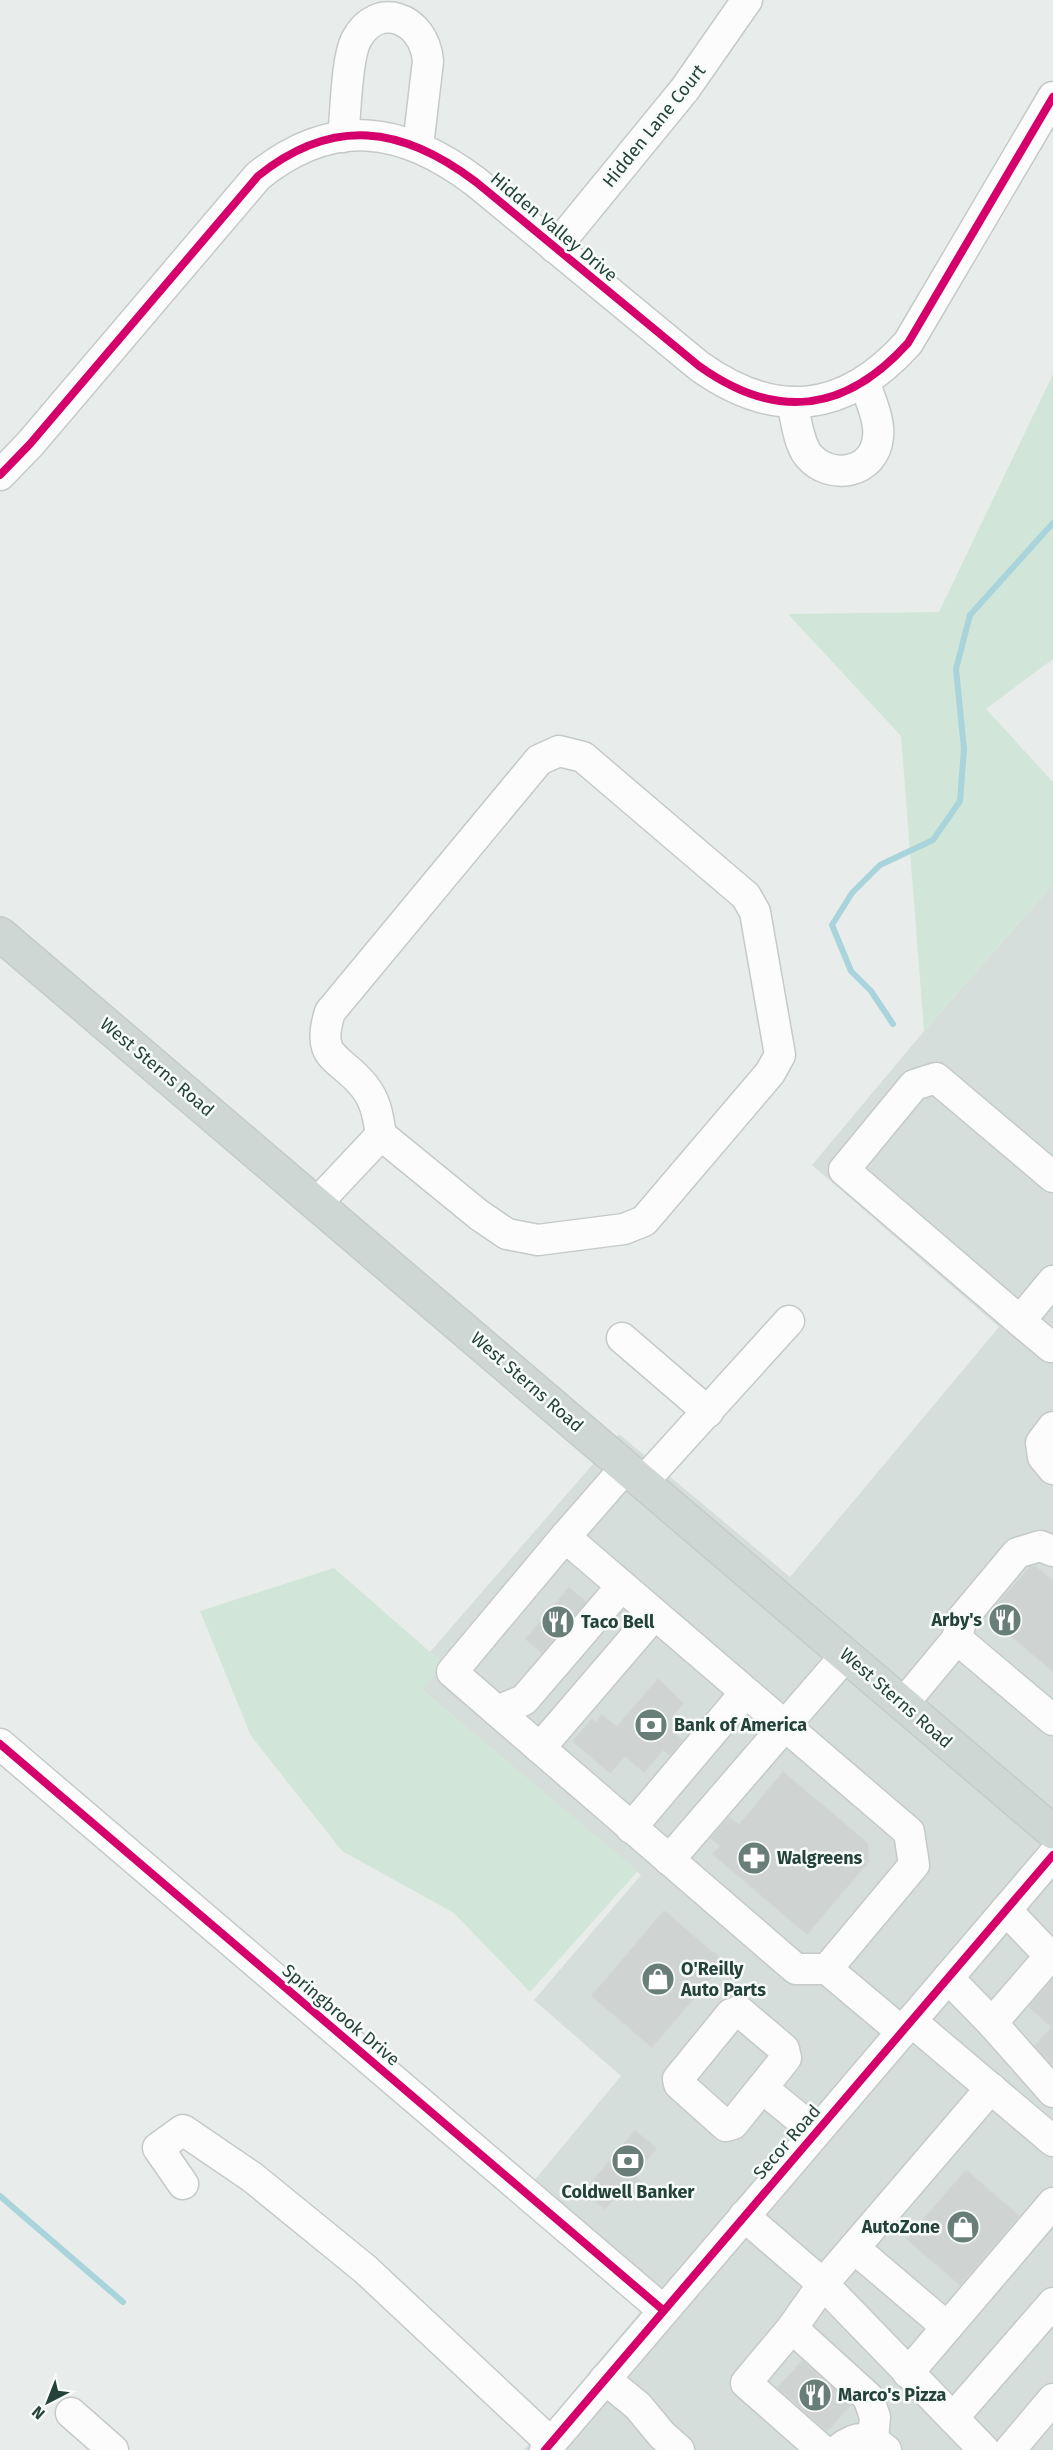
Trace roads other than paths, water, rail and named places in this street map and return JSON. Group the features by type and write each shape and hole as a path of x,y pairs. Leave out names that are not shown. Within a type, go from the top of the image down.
{"main road":[{"name":"West Sterns Road","path":"0,934 1053,1832"}],"street":[{"name":"Hidden Lane Court","path":"555,248 685,89 747,0"},
{"path":"343,137 356,41 371,24 393,18 415,27 427,48 428,61 418,146"},
{"name":"Hidden Valley Drive","path":"0,475 30,444 258,176 291,153 321,141 343,137 386,138 418,146 459,170 717,379 754,396 792,402 832,397 865,383 893,360 923,322 1053,96"},
{"path":"792,402 807,454 823,468 844,472 864,462 876,445 878,425 865,383"},
{"path":"559,751 582,757 746,896 755,912 780,1055 771,1073 644,1221 624,1229 538,1240 507,1234 479,1215 381,1135 377,1108 363,1085 330,1055 323,1033 330,1012 538,760 559,751"},
{"path":"1051,1347 844,1170 914,1085 936,1078 1053,1177"},
{"path":"317,1203 381,1135"},
{"path":"1020,1321 1053,1281"},
{"path":"789,1322 708,1412 565,1537 452,1672 796,1968 827,1968 991,2088 1043,2132 1053,2101"},
{"path":"622,1338 708,1412"},
{"path":"1053,1427 1041,1443 1043,1457 1053,1469"},
{"path":"565,1537 654,1616 909,1832 914,1865 827,1968"},
{"path":"903,1704 957,1639 961,1620 1017,1553 1040,1546 1053,1551"},
{"path":"497,1711 524,1700 621,1587"},
{"path":"540,1748 654,1616"},
{"path":"957,1639 1053,1720"},
{"path":"676,1866 790,1731 846,1654"},
{"path":"631,1828 745,1693"},
{"name":"Springbrook Drive","path":"0,1744 663,2310"},
{"name":"Secor Road","path":"548,2446 1053,1855"},
{"path":"992,2023 1052,1957 1006,1910"},
{"path":"948,1978 992,2023 1053,2092"},
{"path":"762,2088 816,2132"},
{"path":"822,2450 746,2383 792,2328 823,2284 991,2088"},
{"path":"183,2184 158,2148 183,2130 252,2177 365,2269 548,2446"},
{"path":"909,2373 1053,2203"},
{"path":"744,2216 823,2284 984,2450"},
{"path":"854,2248 947,2327"},
{"path":"953,2418 1051,2309"},
{"path":"792,2328 868,2397 875,2417 880,2444 853,2439 838,2450"},
{"path":"606,2379 638,2406 664,2445"},
{"path":"1010,2450 1053,2399"},
{"path":"71,2413 113,2450"}],"waterway":[{"path":"893,1024 871,991 851,971 832,925 852,893 880,865 933,840 960,801 964,749 956,669 970,615 1053,523"},
{"path":"0,2196 123,2302"}],"place":[{"name":"Arby's","path":"1005,1620"},
{"name":"Taco Bell","path":"558,1622"},
{"name":"Bank of America","path":"651,1725"},
{"name":"Walgreens","path":"754,1858"},
{"name":"O'Reilly Auto Parts","path":"658,1979"},
{"name":"Coldwell Banker","path":"628,2161"},
{"name":"AutoZone","path":"963,2227"},
{"name":"Marco's Pizza","path":"815,2395"}]}
